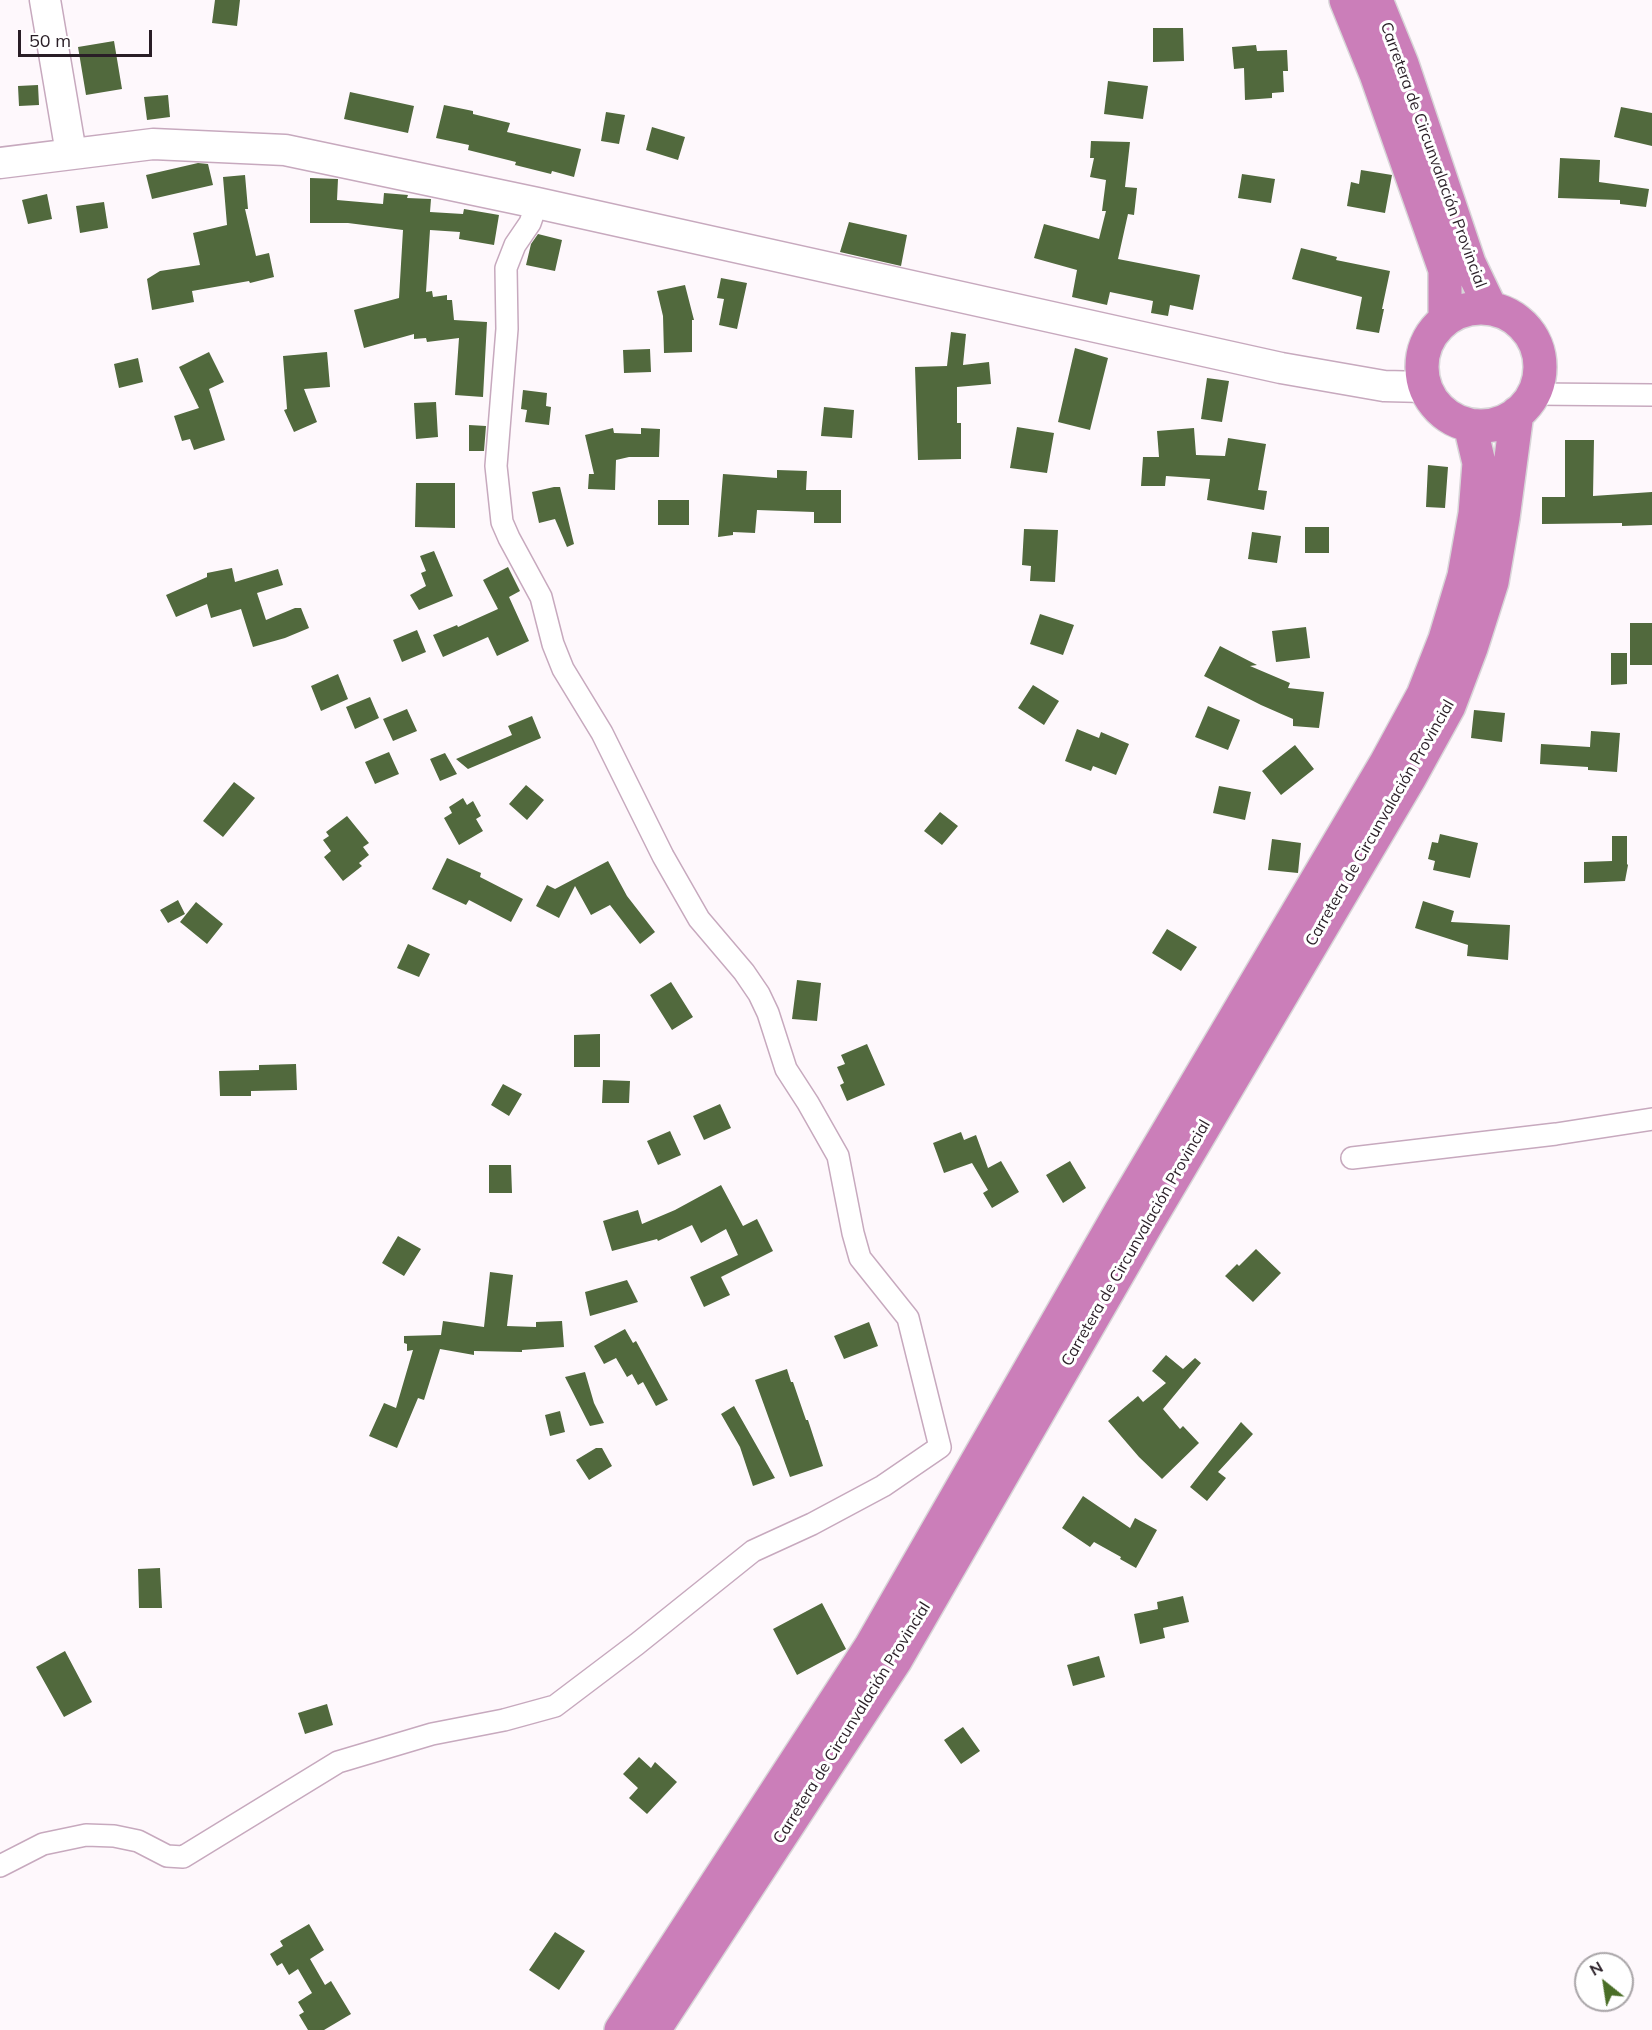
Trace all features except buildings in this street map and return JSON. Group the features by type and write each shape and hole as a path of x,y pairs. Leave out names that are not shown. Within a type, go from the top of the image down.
{"highway":[{"name":"Carretera de Circunvalación Provincial","path":"1346,0 1376,74 1445,270 1445,320"},
{"name":"Carretera de Circunvalación Provincial","path":"1376,0 1402,64 1469,263 1491,309"},
{"path":"1491,309 1514,318 1531,336 1539,359 1540,371 1525,404 1494,424 1470,424 1458,421 1438,408 1425,387 1422,363 1424,350 1432,334 1445,320 1467,310 1491,309"},
{"name":"Carretera de Circunvalación Provincial","path":"654,2030 895,1661 1449,706 1492,582 1525,404"},
{"name":"Carretera de Circunvalación Provincial","path":"621,2030 871,1646 1121,1211 1380,773 1423,695 1464,576 1475,514 1479,463 1470,424"}],"street":[{"path":"45,0 71,153"},
{"path":"0,163 153,144 285,150 537,203 1270,366 1384,386 1425,387"},
{"path":"0,1866 43,1844 86,1835 122,1837 138,1841 167,1856 183,1857 338,1761 432,1734 504,1720 555,1706 753,1551 812,1524 883,1486 940,1447 908,1318 860,1258 838,1156 786,1069 768,1012 759,994 744,972 699,919 663,856 602,733 563,669 553,644 541,597 502,522 496,466 507,329 506,268 515,246 530,223 537,203"},
{"path":"1525,404 1652,395"},
{"path":"1352,1158 1556,1134 1652,1119"}]}
